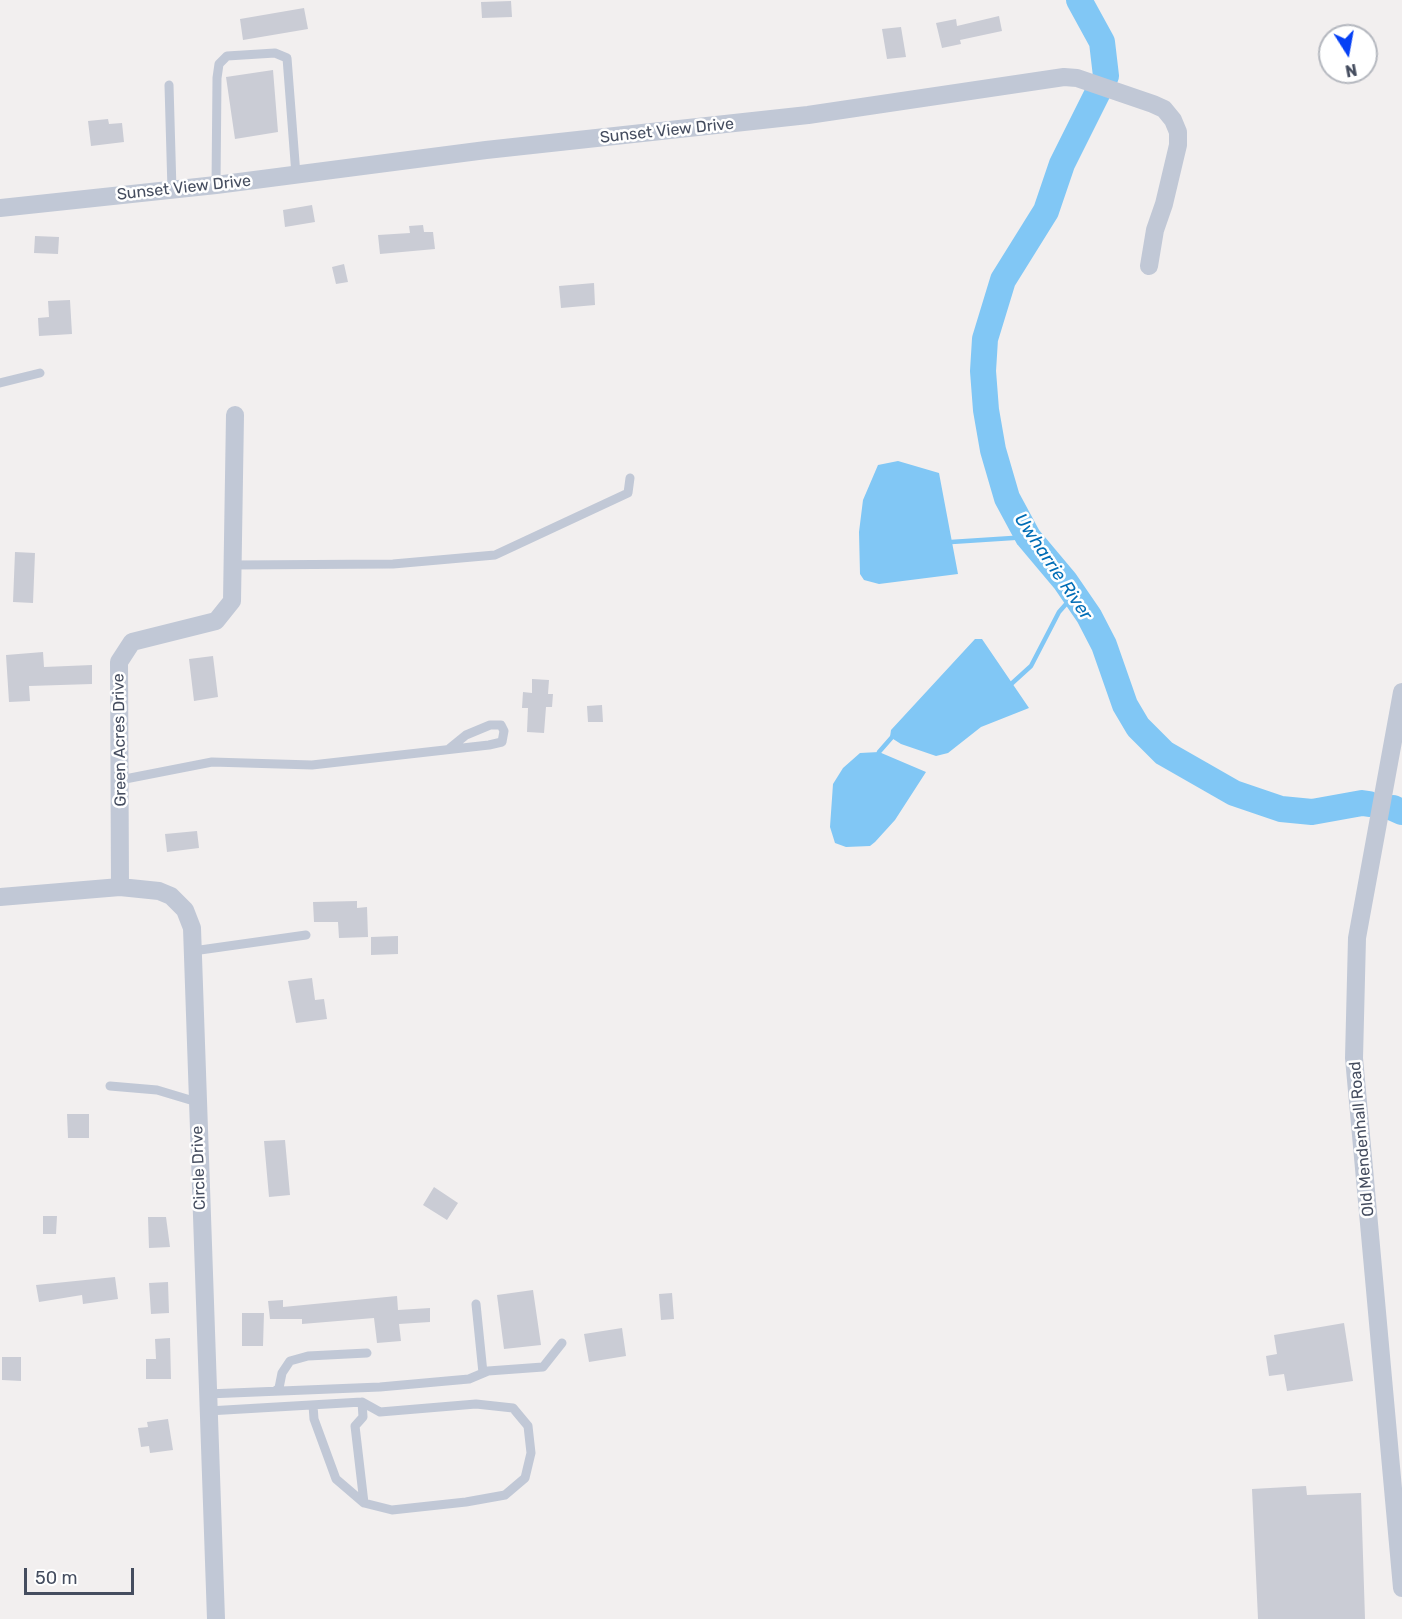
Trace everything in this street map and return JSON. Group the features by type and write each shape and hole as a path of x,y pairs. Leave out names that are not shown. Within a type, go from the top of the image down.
{"street":[{"name":"Sunset View Drive","path":"0,208 216,185 486,150 874,107 1037,79 1064,77 1112,89 1164,109 1178,132 1178,145 1164,204 1155,230 1149,266"},
{"name":"Green Acres Drive","path":"120,887 119,662 132,642 216,621 232,602 235,415"},
{"name":"Old Mendenhall Road","path":"1402,692 1357,938 1354,1058 1402,1588"},
{"name":"Circle Drive","path":"0,897 120,887 159,891 171,896 185,910 192,928 216,1619"}],"lane":[{"path":"216,185 217,78 219,64 227,56 275,53 287,58 296,175"},
{"path":"169,85 172,190"},
{"path":"0,383 40,373"},
{"path":"232,565 393,564 495,555 628,493 630,478"},
{"path":"120,780 212,762 312,765 358,762 502,742 504,731 501,724 490,725 466,735 450,748"},
{"path":"193,951 306,935"},
{"path":"110,1086 157,1090 197,1102"},
{"path":"476,1304 483,1373"},
{"path":"207,1402 275,1391 380,1387 469,1379 483,1373 543,1367 562,1343"},
{"path":"275,1391 279,1388 282,1373 290,1361 308,1356 367,1353"},
{"path":"207,1402 313,1405 362,1402 380,1412 477,1404 513,1408 528,1426 531,1453 525,1478 505,1495 427,1508 392,1510 364,1503 336,1479 314,1419 313,1405"},
{"path":"362,1402 363,1417 355,1426 364,1503"}],"water":[{"path":"898,461 939,473 958,574 879,584 864,580 860,574 859,532 863,500 878,465"},
{"path":"975,639 982,639 1029,708 981,727 948,753 936,756 901,744 890,737 891,730"},
{"path":"879,752 926,772 895,820 870,846 846,847 835,843 830,827 833,784 843,768 860,753"}],"building":[{"path":"511,1 512,17 482,18 481,2"},
{"path":"304,8 308,29 243,40 240,19"},
{"path":"999,16 1002,31 960,40 961,44 942,48 936,23 956,19 957,26"},
{"path":"901,27 906,57 887,59 882,29"},
{"path":"273,70 278,132 235,139 226,77"},
{"path":"108,119 109,124 122,123 124,142 91,146 88,121"},
{"path":"312,205 315,222 285,227 283,210"},
{"path":"423,225 424,232 433,232 435,249 380,254 378,235 410,233 409,226"},
{"path":"35,236 59,237 58,254 34,253"},
{"path":"344,264 348,282 336,284 332,267"},
{"path":"594,283 595,305 561,308 559,286"},
{"path":"70,300 72,334 39,336 38,318 49,317 48,301"},
{"path":"15,552 35,553 33,603 13,602"},
{"path":"43,652 44,667 92,665 92,684 29,686 30,701 9,702 6,655"},
{"path":"213,656 218,697 194,701 189,659"},
{"path":"532,679 549,680 548,694 553,694 552,707 546,707 544,733 527,732 528,708 522,708 523,692 532,693"},
{"path":"602,705 603,722 588,722 587,706"},
{"path":"197,831 199,848 167,852 165,834"},
{"path":"357,901 357,908 367,907 368,937 339,938 338,922 314,922 313,902"},
{"path":"398,936 398,954 371,955 371,937"},
{"path":"312,978 315,1000 324,999 327,1019 296,1023 288,981"},
{"path":"67,1114 89,1114 89,1138 68,1138"},
{"path":"285,1140 290,1195 269,1197 264,1141"},
{"path":"434,1187 458,1203 447,1220 423,1205"},
{"path":"43,1216 57,1216 56,1234 43,1234"},
{"path":"148,1217 166,1217 170,1247 149,1248"},
{"path":"115,1277 118,1299 83,1304 82,1295 39,1302 36,1285"},
{"path":"168,1282 169,1313 151,1314 149,1283"},
{"path":"533,1290 541,1345 504,1349 497,1295"},
{"path":"672,1293 674,1319 661,1320 659,1294"},
{"path":"397,1296 398,1310 430,1308 430,1322 399,1324 401,1341 377,1343 374,1318 302,1324 302,1319 270,1319 268,1301 283,1300 283,1307"},
{"path":"242,1313 264,1313 263,1346 242,1346"},
{"path":"1344,1323 1353,1381 1287,1391 1284,1374 1269,1376 1266,1356 1277,1354 1274,1335"},
{"path":"622,1328 626,1356 589,1362 584,1334"},
{"path":"170,1338 171,1379 146,1379 146,1359 156,1359 155,1339"},
{"path":"2,1357 21,1357 21,1381 2,1380"},
{"path":"168,1419 173,1450 150,1453 149,1446 141,1447 138,1428 148,1427 147,1422"},
{"path":"1306,1486 1307,1495 1361,1493 1365,1619 1258,1619 1252,1489"}],"waterway":[{"name":"Uwharrie River","path":"1079,0 1102,42 1106,76 1062,164 1046,211 1003,280 985,339 983,371 986,410 993,450 1007,498 1028,537 1065,581 1089,616 1104,645 1125,705 1138,727 1164,753 1234,793 1281,809 1312,812 1362,803 1369,804"},
{"path":"951,542 1028,537"},
{"path":"1009,686 1031,666 1059,612 1074,595"},
{"path":"878,757 879,752 893,736"},
{"name":"Uwharrie River","path":"1393,808 1402,812"}]}
